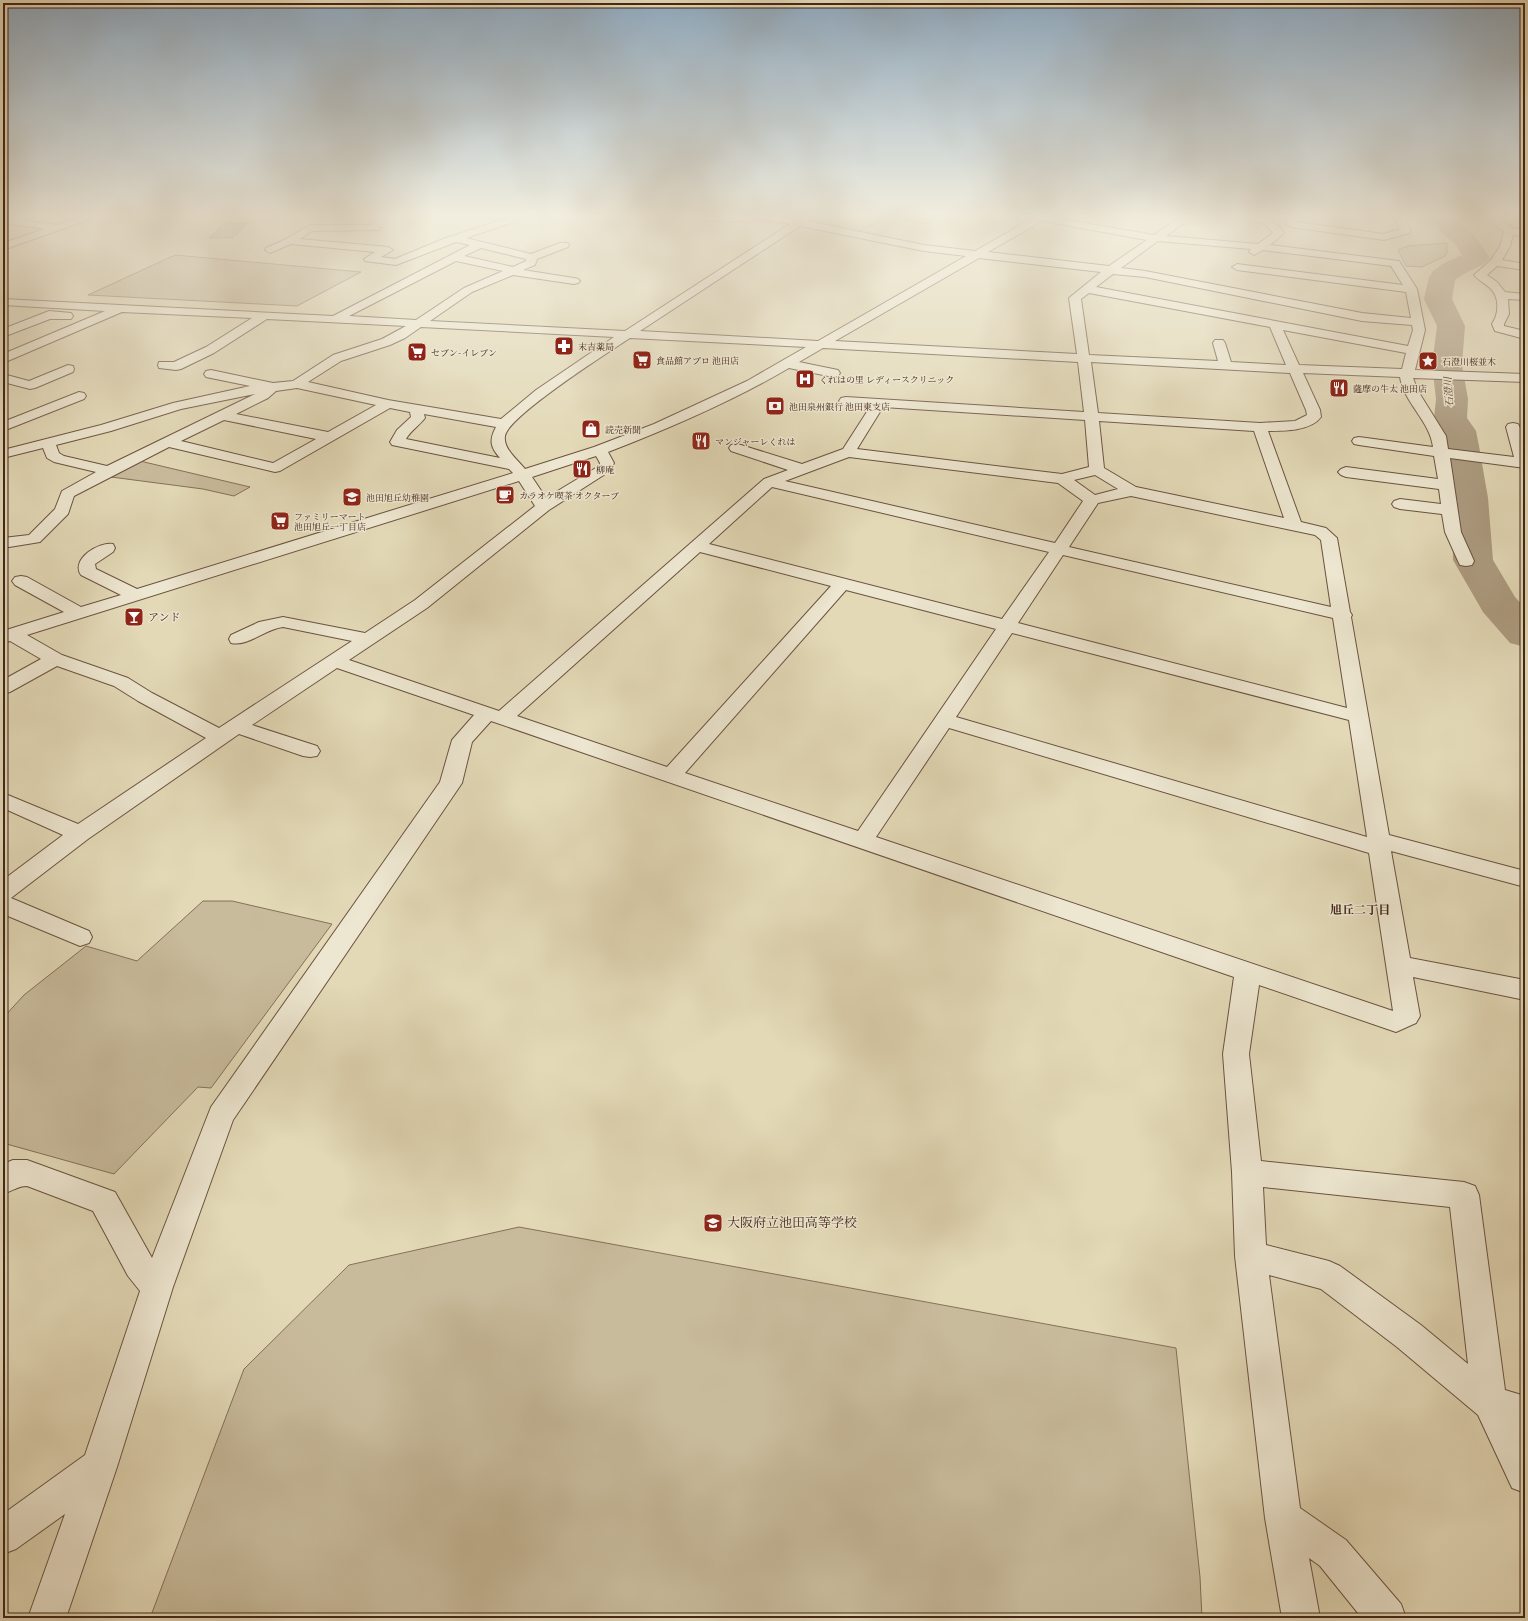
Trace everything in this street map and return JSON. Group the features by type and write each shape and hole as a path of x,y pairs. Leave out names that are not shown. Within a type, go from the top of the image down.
{"street":[{"path":"334,319 390,290"},
{"path":"297,384 337,358 386,342 401,335 420,324 469,290"},
{"path":"543,507 530,484 500,449 498,436 499,430 541,393 696,290"},
{"path":"7,636 137,596 517,470 599,450 659,427 724,398 788,364 916,290"},
{"path":"1097,470 1092,416 1075,298 1086,290 1414,351"},
{"path":"1202,312 1220,290"},
{"path":"1224,290 1362,317 1417,322"},
{"path":"1411,290 1419,330 1406,378 1411,391 1439,436 1453,532 1466,561"},
{"path":"1499,290 1503,295 1504,310 1502,320 1498,324 1500,328 1525,335"},
{"path":"1503,295 1525,297"},
{"path":"1319,296 1322,309"},
{"path":"3,302 1226,365 1525,378"},
{"path":"3,359 120,308"},
{"path":"3,333 49,315 100,317"},
{"path":"164,365 176,366 210,350 264,316"},
{"path":"1502,320 1525,322"},
{"path":"846,401 1260,427 1293,426 1309,421 1314,417 1313,410 1275,326"},
{"path":"1219,343 1226,365"},
{"path":"788,364 833,374"},
{"path":"3,378 30,385 68,369"},
{"path":"211,374 272,387"},
{"path":"3,454 47,444 178,406 245,391 297,384 388,404 504,424"},
{"path":"3,543 34,539 62,511 67,494 109,471 263,394 272,387"},
{"path":"3,427 79,396"},
{"path":"848,452 879,403"},
{"path":"166,442 275,468 388,404"},
{"path":"416,408 418,418 402,433 397,442 517,470"},
{"path":"222,415 330,436"},
{"path":"1260,427 1294,525"},
{"path":"1359,441 1524,464 1513,428"},
{"path":"47,444 51,448 52,455 59,459 109,471"},
{"path":"736,448 801,469"},
{"path":"3,892 80,834 228,732 421,604 543,507 605,468 607,464 604,456 599,450"},
{"path":"47,1618 157,1287 221,1115 451,783 462,740 495,715 697,546 769,482 848,452 1062,479 1097,470 1131,491 1320,531 1329,538 1407,1016 1396,1022 672,775 495,715 334,661"},
{"path":"1346,472 1446,486"},
{"path":"1062,479 1092,500"},
{"path":"769,482 1342,615"},
{"path":"863,840 1092,500 1131,491"},
{"path":"1400,504 1449,510"},
{"path":"697,546 1359,717"},
{"path":"107,548 87,562 87,571 137,596"},
{"path":"21,581 79,613"},
{"path":"672,775 842,584"},
{"path":"239,639 262,626 271,623 283,622 368,639"},
{"path":"7,636 55,659 121,682 138,701 228,732 310,752"},
{"path":"3,688 55,659"},
{"path":"944,720 1380,844 1525,879"},
{"path":"3,800 80,834"},
{"path":"3,904 80,937"},
{"path":"1399,965 1525,990"},
{"path":"1248,971 1236,1054 1247,1172 1251,1256 1283,1518 1301,1618"},
{"path":"1247,1172 1464,1195 1490,1403 1525,1475"},
{"path":"3,1181 13,1173 27,1173 104,1201 139,1266 157,1287"},
{"path":"1251,1256 1329,1276 1409,1336 1490,1403 1525,1413"},
{"path":"6,1528 98,1466"},
{"path":"1283,1518 1333,1553 1387,1618"}],"shaded area":[{"path":"100,290 328,290 297,306 88,295"},
{"path":"140,461 250,487 234,496 203,489 111,477"},
{"path":"203,901 232,901 332,924 211,1088 198,1087 114,1174 3,1143 3,1018 24,995 86,946 137,961"},
{"path":"519,1227 1176,1348 1200,1577 1202,1618 150,1618 244,1369 349,1265"}],"waterway":[{"name":"石澄川","path":"1440,290 1438,299 1451,326 1447,365 1452,399 1450,418 1459,431 1462,446 1470,498 1473,560 1498,603 1525,634"}],"place":[{"name":"末吉薬局","path":"564,346"},
{"name":"セブン-イレブン","path":"417,352"},
{"name":"食品館アプロ 池田店","path":"642,360"},
{"name":"石澄川桜並木","path":"1428,361"},
{"name":"くれはの里 レディースクリニック","path":"805,379"},
{"name":"薩摩の牛太 池田店","path":"1339,388"},
{"name":"池田泉州銀行 池田東支店","path":"775,406"},
{"name":"読売新聞","path":"591,429"},
{"name":"マンジャーレくれは","path":"701,441"},
{"name":"柳庵","path":"582,469"},
{"name":"カラオケ喫茶 オクターブ","path":"505,495"},
{"name":"池田旭丘幼稚園","path":"352,497"},
{"name":"ファミリーマート 池田旭丘一丁目店","path":"280,521"},
{"name":"アンド","path":"134,617"},
{"name":"大阪府立池田高等学校","path":"713,1223"}],"district":[{"name":"旭丘二丁目","path":"1360,910"}]}
